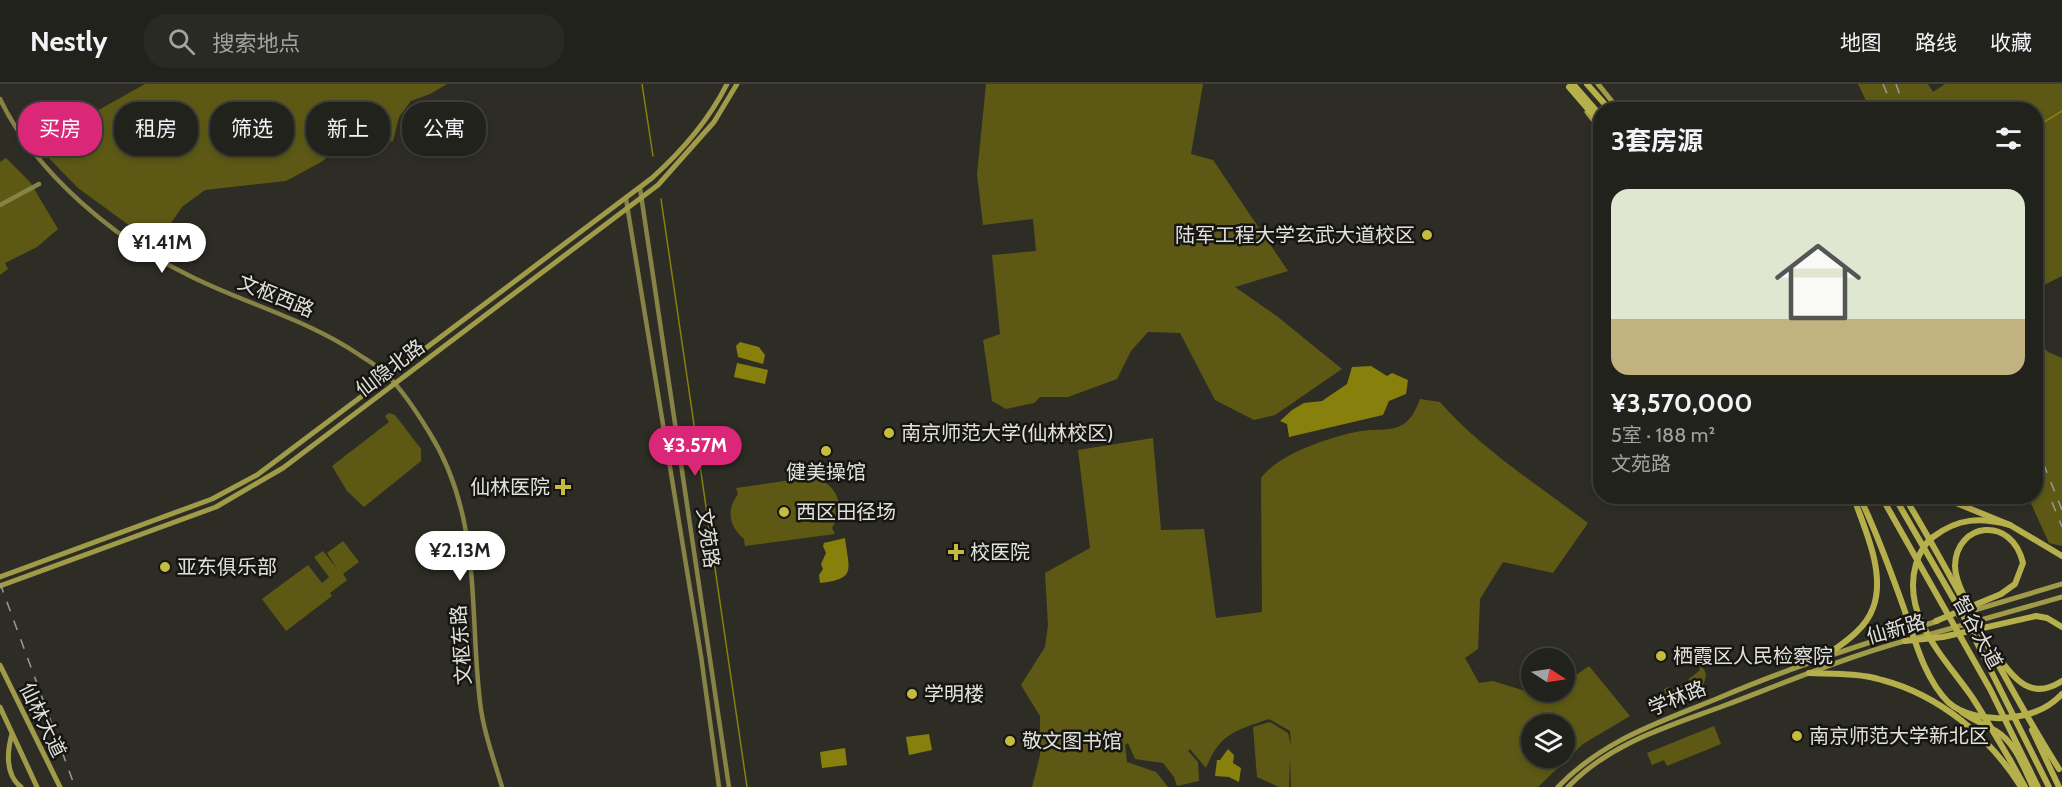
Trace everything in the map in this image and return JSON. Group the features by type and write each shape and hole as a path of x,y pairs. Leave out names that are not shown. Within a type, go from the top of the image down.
{"highway":[{"path":"1587,84 1603,102"},
{"path":"1569,85 1593,108"},
{"path":"1569,85 1593,114"},
{"path":"1821,659 1852,636 1873,609 1876,572 1855,504"},
{"path":"1862,504 1891,573 1925,666 1948,702 1977,723 1997,731 2016,753 2033,787"},
{"name":"智谷大道","path":"1886,504 1990,689 2038,787"},
{"name":"智谷大道","path":"1899,504 1965,619 2049,787"},
{"path":"1909,504 1993,650 2059,787"},
{"path":"1959,504 2010,525 2060,556"},
{"path":"2010,525 1981,519 1962,521 1947,527 1929,540 1918,557 1913,576 1912,594 1924,630 1979,708 2025,787"},
{"path":"1936,621 2001,594 2015,584 2023,563 2014,540 2003,532 1989,530 1977,532 1967,538 1958,551 1955,566 1968,606"},
{"path":"1905,641 1942,637 2036,616 2047,618 2062,627"},
{"path":"1993,650 2016,680 2026,686 2041,689 2062,681"},
{"path":"1809,673 1881,679 1914,691 1965,723 1990,746 2021,787"},
{"path":"1962,712 1997,718 2021,716 2047,707 2062,694"},
{"path":"2027,719 2062,776"}],"main road":[{"name":"仙隐北路","path":"0,577 212,499 257,475 301,445 388,376 640,188 671,161 691,139 707,118 727,84"},
{"name":"仙隐北路","path":"0,586 216,507 283,468 643,197 698,144 737,84"},
{"path":"1598,84 1613,102"},
{"path":"1569,85 1593,119"},
{"name":"文枢西路","path":"0,99 22,137 42,163 99,216 144,252 213,287 322,332 388,376"},
{"path":"0,205 39,184"},
{"name":"文苑路","path":"640,188 729,787"},
{"name":"文苑路","path":"626,199 701,656 719,787"},
{"name":"文枢东路","path":"388,376 433,440 450,473 464,512 471,567 480,704 502,787"},
{"path":"662,411 674,410"},
{"name":"仙新路","path":"1821,659 1936,621 2062,584"},
{"name":"仙新路","path":"1809,673 1905,641 2062,597"},
{"name":"学林路","path":"1558,787 1588,758 1632,732 1821,659"},
{"name":"仙林大道","path":"0,665 60,787"},
{"name":"学林路","path":"1568,787 1594,765 1635,739 1809,673"},
{"name":"仙林大道","path":"0,707 38,787"},
{"path":"12,734 8,759 16,784 21,787"}],"shaded area":[{"path":"145,84 447,84 410,102 402,102 402,113 393,141 390,142 390,102 306,102 306,156 328,156 323,161 286,181 205,190 182,207 156,245 78,188 47,156 102,156 102,108"},
{"path":"986,84 1203,84 1191,154 1213,160 1288,271 1235,287 1278,317 1342,369 1275,415 1254,420 1215,400 1180,333 1148,332 1131,351 1117,379 1068,397 1040,397 1034,403 1006,409 992,401 983,340 1000,334 992,255 1036,251 1033,219 983,225 977,174"},
{"path":"1858,84 1928,84 1933,92 1945,84 2062,84 2062,276 2043,286 2043,102 1867,102"},
{"path":"6,158 30,182 58,229 37,247 5,263 8,269 0,275 0,162"},
{"path":"740,342 759,347 765,355 763,364 738,357 736,346"},
{"path":"2043,347 2048,352 2062,358 2062,546 2049,543 2031,504 2043,504"},
{"path":"737,363 768,370 765,384 734,377"},
{"path":"1371,366 1387,376 1392,373 1408,380 1406,394 1389,401 1383,415 1289,437 1287,424 1280,421 1292,410 1304,403 1322,401 1347,384 1352,367"},
{"path":"1420,399 1440,402 1492,451 1588,523 1553,573 1503,562 1480,599 1478,649 1465,658 1479,683 1493,681 1521,690 1521,702 1575,702 1575,676 1589,666 1630,716 1583,744 1575,752 1575,714 1521,714 1521,768 1558,768 1538,787 1291,787 1290,757 1289,787 1279,787 1257,777 1253,727 1270,722 1288,733 1291,745 1290,731 1269,719 1238,731 1223,740 1211,756 1206,768 1190,749 1188,751 1198,762 1199,781 1177,786 1174,777 1163,763 1135,759 1128,743 1125,745 1127,762 1156,772 1168,787 1032,787 1040,755 1040,716 1021,685 1045,647 1048,625 1045,573 1090,548 1078,450 1153,438 1161,530 1204,529 1216,618 1262,612 1261,478 1269,469 1306,447 1336,437 1361,431 1398,427 1414,412"},
{"path":"389,413 395,415 421,449 421,461 364,507 347,491 332,466 389,422 385,416"},
{"name":"西区田径场","path":"827,475 826,483 835,493 839,504 838,516 832,528 835,534 745,546 744,539 735,529 731,518 732,506 738,494 736,488"},
{"path":"845,538 848,571 840,579 820,583 819,575 823,569 821,564 826,553 824,543"},
{"path":"343,541 359,562 343,574 347,580 330,593 332,596 286,631 262,599 308,565 322,583 329,577 314,557 323,551 338,570 327,553"},
{"path":"1701,663 1706,674 1700,690 1684,692 1671,700 1666,698 1664,689 1668,687 1671,691 1688,683 1689,679 1699,671"},
{"path":"1714,726 1721,744 1667,766 1664,760 1652,765 1647,753"},
{"path":"929,734 932,750 909,755 906,737"},
{"path":"845,748 847,765 822,768 820,752"},
{"path":"1228,749 1234,755 1233,763 1241,768 1239,782 1229,777 1215,776 1217,760 1220,760"}],"waterway":[{"path":"642,84 653,156"},
{"path":"2043,123 2062,111"},
{"path":"661,199 747,787"}],"railway":[{"path":"1883,84 1891,102"},
{"path":"1896,84 1902,102"},
{"path":"2043,462 2062,510"},
{"path":"2052,502 2062,527"},
{"path":"0,583 75,787"}],"place":[{"name":"陆军工程大学玄武大道校区","path":"1427,235"},
{"name":"南京师范大学(仙林校区)","path":"889,433"},
{"name":"健美操馆","path":"826,451"},
{"name":"仙林医院","path":"563,487"},
{"name":"西区田径场","path":"784,512"},
{"name":"校医院","path":"956,552"},
{"name":"亚东俱乐部","path":"165,567"},
{"name":"栖霞区人民检察院","path":"1661,656"},
{"name":"学明楼","path":"912,694"},
{"name":"南京师范大学新北区","path":"1797,736"},
{"name":"敬文图书馆","path":"1010,741"}]}
